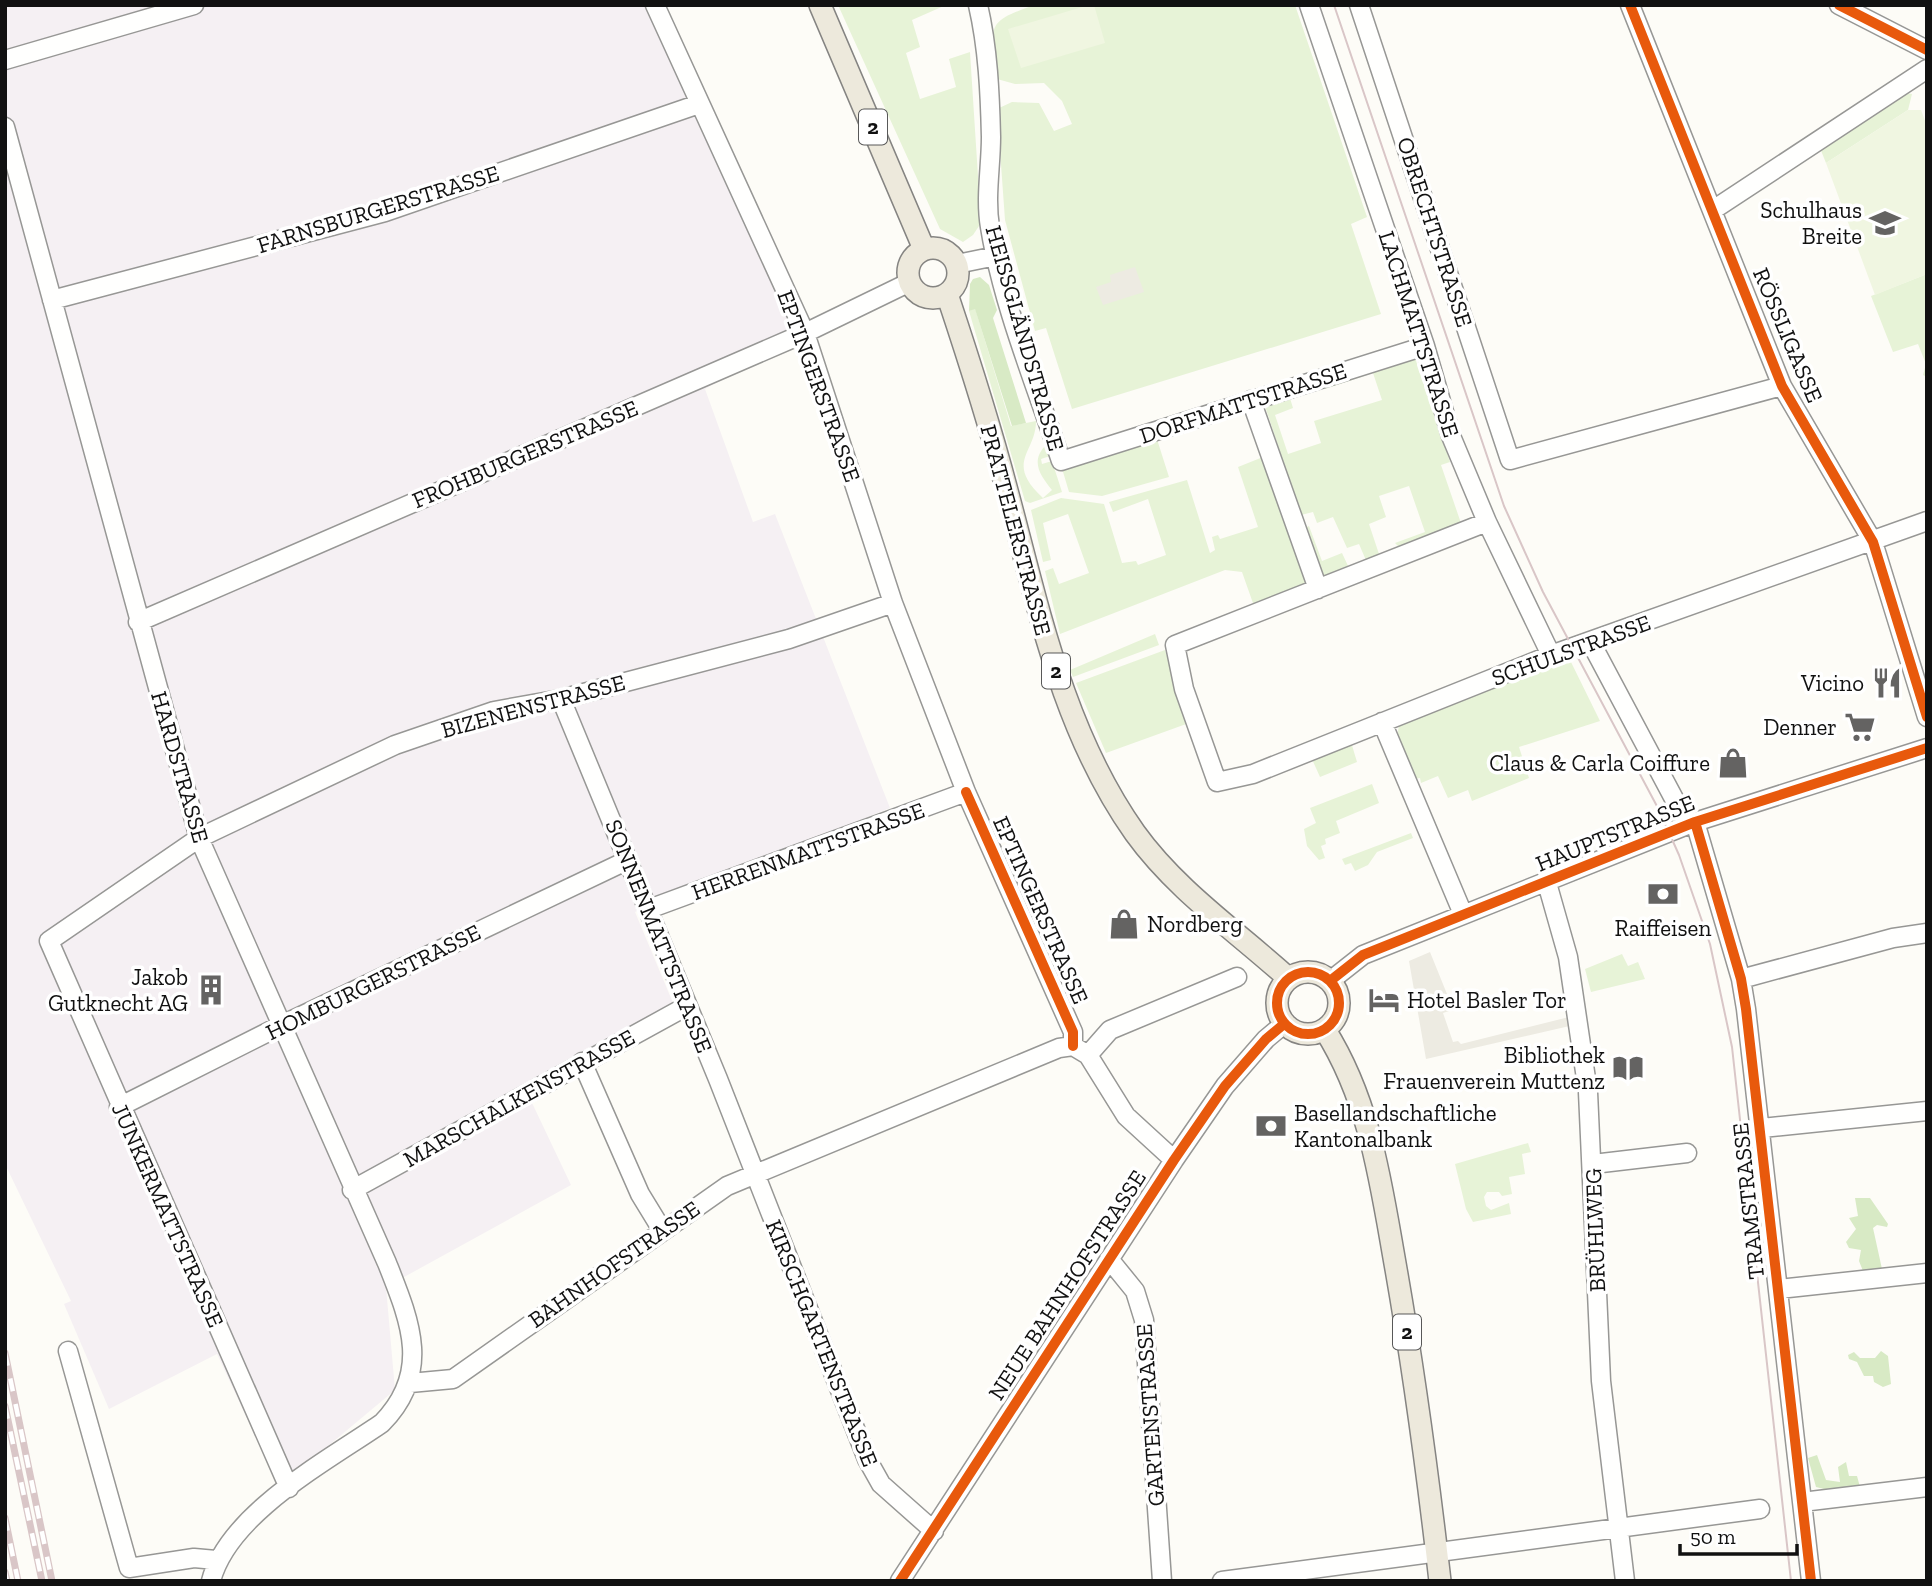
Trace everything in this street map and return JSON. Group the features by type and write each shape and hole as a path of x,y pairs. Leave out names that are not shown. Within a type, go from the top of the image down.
{"main road":[{"name":"2","path":"820,5 925,249"},
{"path":"932,247 947,252 957,264 957,281 947,294 926,297 910,282 909,266 912,259 925,249 932,247"},
{"name":"PRATTELERSTRASSE","path":"947,294 1006,484 1054,667 1076,725 1134,832 1172,879 1288,978"},
{"path":"1314,972 1330,981 1336,988 1339,1006 1332,1024 1325,1030 1308,1035 1291,1030 1284,1024 1276,1005 1277,995 1288,978 1314,972"},
{"name":"2","path":"1325,1030 1346,1066 1365,1112 1376,1154 1420,1404 1440,1581"}],"street":[{"path":"5,60 194,5"},
{"name":"EPTINGERSTRASSE","path":"655,5 805,333 893,603 966,792 1080,1051"},
{"name":"LACHMATTSTRASSE","path":"1309,5 1425,346 1451,436 1487,522 1551,655"},
{"name":"OBRECHTSTRASSE","path":"1359,5 1510,460 1782,386"},
{"name":"RÖSSLIGASSE","path":"1630,5 1782,386 1873,542 1927,717"},
{"path":"1839,5 1927,50"},
{"name":"HEISSGLÄNDSTRASSE","path":"982,6 991,138 988,200 996,256 1061,461"},
{"path":"1713,210 1927,69"},
{"name":"FARNSBURGERSTRASSE","path":"52,300 385,212 699,104"},
{"name":"HARDSTRASSE","path":"5,127 199,838 405,1308 412,1336 410,1383"},
{"path":"957,264 996,256"},
{"name":"FROHBURGERSTRASSE","path":"138,622 805,333 910,282"},
{"name":"DORFMATTSTRASSE","path":"1061,461 1425,346"},
{"path":"1251,400 1318,589 1487,522"},
{"name":"SCHULSTRASSE","path":"1318,589 1175,645 1184,689 1217,782 1253,774 1551,655 1927,521"},
{"name":"BIZENENSTRASSE","path":"49,941 199,838 395,745 494,711 561,699 789,639 893,603"},
{"name":"TRAMSTRASSE","path":"1590,641 1692,824 1741,979 1762,1128 1811,1581"},
{"name":"SONNENMATTSTRASSE","path":"561,699 649,909 754,1174"},
{"path":"1382,722 1463,914"},
{"name":"HAUPTSTRASSE","path":"1330,981 1363,955 1692,824 1927,748"},
{"name":"HERRENMATTSTRASSE","path":"649,909 966,792"},
{"name":"HOMBURGERSTRASSE","path":"120,1107 280,1026 628,860"},
{"name":"BRÜHLWEG","path":"1547,883 1570,970 1588,1092 1601,1381 1625,1581"},
{"path":"1741,979 1894,938 1927,933"},
{"name":"JUNKERMATTSTRASSE","path":"49,941 289,1488"},
{"path":"1174,1160 1126,1116 1080,1051 1110,1030 1237,977"},
{"name":"MARSCHALKENSTRASSE","path":"352,1190 687,1006"},
{"name":"NEUE BAHNHOFSTRASSE","path":"900,1581 1225,1086 1266,1039 1284,1024"},
{"name":"BAHNHOFSTRASSE","path":"410,1383 453,1378 727,1186 1059,1048 1080,1051"},
{"path":"582,1062 640,1195 662,1230"},
{"path":"1762,1128 1927,1111"},
{"path":"1593,1164 1687,1153"},
{"name":"KIRSCHGARTENSTRASSE","path":"754,1174 867,1459 881,1484 934,1531"},
{"name":"GARTENSTRASSE","path":"1109,1259 1135,1291 1144,1321 1162,1581"},
{"path":"1779,1289 1927,1273"},
{"path":"68,1351 129,1568 194,1558 216,1560"},
{"path":"211,1581 216,1560 246,1522 289,1488 382,1423 398,1407 410,1383"},
{"path":"1802,1502 1927,1487"},
{"path":"1222,1581 1760,1509"}],"shaded area":[{"path":"5,5 655,5 805,333 705,389 753,522 775,514 890,808 635,912 673,1003 524,1086 571,1185 386,1287 395,1390 279,1487 217,1354 109,1409 64,1304 71,1301 5,1164"},
{"path":"1135,267 1144,292 1103,305 1096,287 1111,282 1110,275"},
{"path":"1430,952 1447,994 1449,1011 1443,1013 1453,1042 1458,1041 1461,1044 1573,1016 1574,1025 1426,1059 1409,961"}],"green space":[{"path":"838,5 946,5 912,20 920,47 906,53 920,99 956,87 949,59 970,52 981,223 973,235 963,242 940,229"},
{"path":"1035,5 1295,5 1367,217 1351,224 1381,314 1072,409 1046,328 1035,331 1005,220 997,109 1012,102 1039,103 1054,131 1072,124 1062,101 1044,83 1015,84 997,79 994,29 1006,17"},
{"path":"1094,5 1105,43 1021,68 1008,29"},
{"path":"1906,93 1912,94 1908,110 1826,163 1820,148"},
{"name":"Schulhaus Breite","path":"1908,110 1921,110 1927,126 1927,274 1875,295 1826,163"},
{"path":"1927,274 1927,377 1923,375 1926,364 1918,344 1893,352 1871,296"},
{"path":"980,277 989,285 997,310 993,318 1026,423 1012,426 975,309 969,311 970,284 973,279"},
{"path":"975,308 1011,426 1036,421 1035,432 1025,458 1025,475 1043,498 1052,490 1041,474 1038,463 1045,446 1050,456 1041,459 1042,464 1052,461 1062,492 1030,503 1025,501 969,311"},
{"path":"1414,355 1450,462 1441,465 1463,529 1401,549 1395,543 1425,532 1409,486 1379,496 1386,517 1369,524 1381,560 1368,565 1359,544 1347,548 1333,517 1317,523 1313,512 1301,515 1264,403 1289,395 1293,408 1275,415 1288,454 1321,443 1314,421 1382,400 1373,373 1325,389 1323,385"},
{"path":"1155,433 1169,477 1102,496 1069,492 1061,465"},
{"path":"1263,457 1309,577 1301,590 1254,606 1242,572 1225,570 1060,634 1045,571 1053,568 1059,584 1089,573 1068,514 1043,523 1051,560 1043,562 1031,510 1061,498 1104,504 1122,563 1136,561 1138,565 1166,555 1148,499 1113,512 1109,502 1187,480 1210,553 1215,550 1212,537 1218,535 1220,539 1258,527 1238,467"},
{"path":"1309,526 1322,561 1342,553 1349,568 1325,578 1321,576 1302,529"},
{"path":"1155,634 1159,645 1073,677 1070,670"},
{"path":"1165,650 1189,723 1106,753 1076,683"},
{"path":"1569,658 1600,721 1519,747 1529,778 1472,801 1468,790 1448,798 1438,776 1421,783 1420,778 1414,779 1397,737 1399,725"},
{"path":"1351,742 1357,762 1320,777 1311,757"},
{"path":"1372,784 1379,803 1336,821 1340,833 1325,839 1326,844 1321,846 1325,858 1319,860 1307,846 1304,829 1316,823 1310,808"},
{"path":"1411,833 1413,838 1377,852 1368,865 1355,871 1351,863 1345,865 1342,859"},
{"path":"1622,954 1628,966 1638,962 1645,979 1591,992 1585,969"},
{"path":"1528,1143 1531,1152 1522,1154 1525,1174 1509,1177 1512,1194 1502,1196 1499,1192 1487,1192 1484,1197 1486,1206 1491,1210 1509,1203 1511,1214 1473,1222 1466,1209 1455,1164"},
{"path":"1855,1198 1870,1198 1888,1224 1887,1227 1877,1225 1873,1228 1882,1269 1877,1273 1863,1271 1859,1261 1861,1250 1849,1248 1846,1242 1856,1229 1849,1218 1858,1216"},
{"path":"1881,1351 1888,1356 1891,1384 1883,1387 1874,1382 1873,1376 1864,1376 1857,1362 1849,1359 1848,1355 1854,1352 1860,1358 1875,1358"},
{"path":"1817,1455 1826,1480 1840,1482 1838,1467 1846,1462 1849,1476 1857,1476 1860,1487 1832,1491 1816,1487 1808,1458"}],"tram line":[{"path":"1334,5 1504,506 1543,592 1659,810 1679,855 1710,944 1732,1047 1791,1581"}],"railway":[{"path":"5,1353 52,1581"},
{"path":"5,1406 42,1581"},
{"path":"5,1518 18,1581"},
{"path":"5,1572 7,1581"}],"cycle path":[{"path":"1630,5 1782,386 1873,542 1927,717"},
{"path":"1839,5 1927,50"},
{"path":"1330,981 1363,955 1695,822 1927,748"},
{"path":"966,792 1073,1032 1073,1046"},
{"path":"1695,822 1741,979 1746,1009 1811,1581"},
{"path":"1302,972 1314,972 1330,981 1337,991 1339,1003 1337,1015 1330,1025 1314,1034 1302,1034 1291,1029 1282,1020 1277,1009 1277,997 1282,986 1291,977 1302,972"},
{"path":"900,1581 1225,1086 1266,1039 1284,1024"}],"place":[{"name":"Schulhaus Breite","path":"1885,223"},
{"name":"Vicino","path":"1887,683"},
{"name":"Denner","path":"1860,727"},
{"name":"Claus & Carla Coiffure","path":"1733,763"},
{"name":"Raiffeisen","path":"1663,894"},
{"name":"Nordberg","path":"1124,924"},
{"name":"Jakob Gutknecht AG","path":"211,990"},
{"name":"Hotel Basler Tor","path":"1384,1000"},
{"name":"Bibliothek Frauenverein Muttenz","path":"1628,1068"},
{"name":"Basellandschaftliche Kantonalbank","path":"1271,1126"}]}
